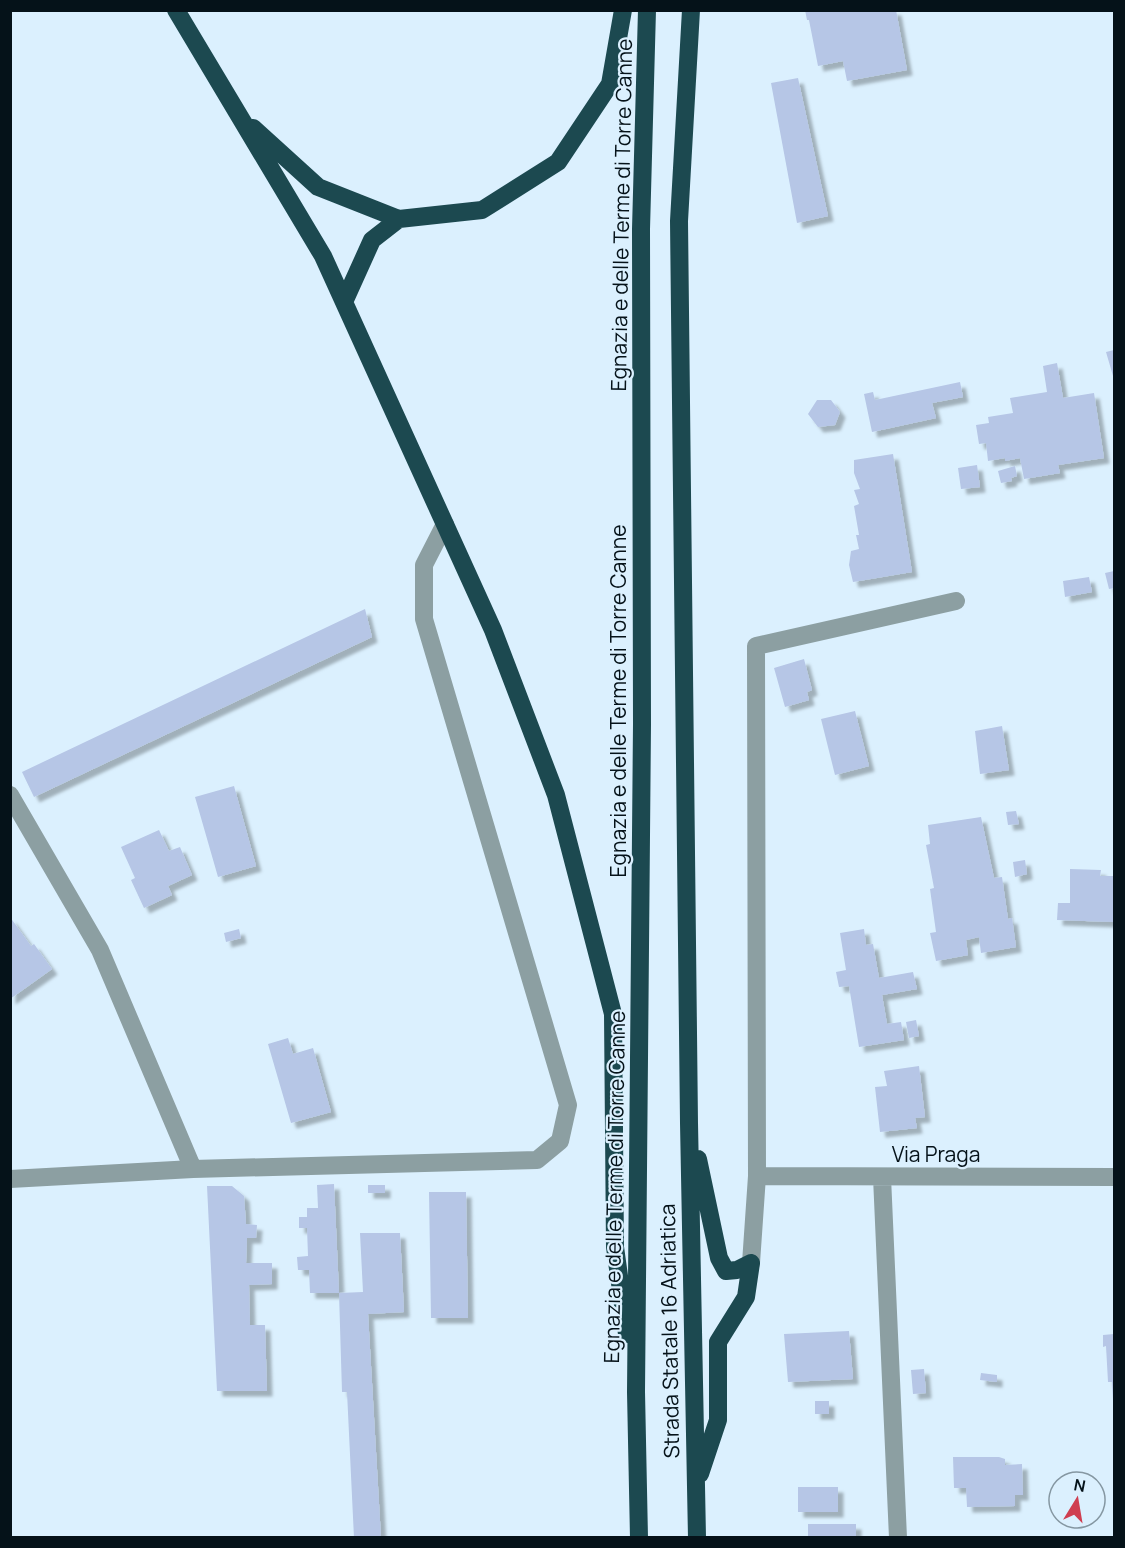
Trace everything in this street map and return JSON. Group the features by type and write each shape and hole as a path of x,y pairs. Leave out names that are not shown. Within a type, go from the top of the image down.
{"highway":[{"path":"176,10 323,256 494,630 556,795 612,1014 615,1247 636,1392"},
{"path":"239,116 318,187 399,219 482,210 558,162 610,84 623,10"},
{"name":"Egnazia e delle Terme di Torre Canne","path":"636,1392 642,736 641,229 647,10"},
{"path":"691,10 679,221 689,1123 719,1258 726,1270 737,1270 751,1263"},
{"path":"344,302 372,240 399,219"},
{"name":"Strada Statale 16 Adriatica","path":"689,1123 698,1538"},
{"path":"696,1487 718,1420 718,1342 746,1297 751,1263"},
{"name":"Strada Statale 16 Adriatica","path":"636,1392 639,1538"}],"street":[{"path":"10,1179 193,1169 537,1160 560,1141 568,1105 423,619 424,565 445,524"},
{"path":"751,1263 757,1176 756,646 956,601"},
{"path":"10,795 100,950 193,1169"},
{"name":"Via Praga","path":"757,1176 1114,1177"},
{"path":"882,1177 898,1538"}],"building":[{"path":"805,10 896,10 907,70 847,81 843,61 818,66"},
{"path":"798,78 828,216 797,223 771,83"},
{"path":"1114,350 1114,376 1113,376 1106,352"},
{"path":"1057,363 1063,398 1094,393 1104,458 1058,465 1060,473 1024,479 1020,458 988,461 986,443 979,444 976,425 989,423 988,417 1013,413 1010,398 1047,392 1043,366"},
{"path":"960,382 963,397 932,403 936,418 872,432 864,394 873,392 875,400"},
{"path":"817,400 831,400 840,412 835,425 818,427 808,414"},
{"path":"893,454 912,572 853,582 849,565 851,551 859,549 854,506 859,504 854,490 860,489 854,473 854,460"},
{"path":"977,465 980,487 961,489 958,468"},
{"path":"1015,466 1017,476 1011,478 1012,481 1001,483 998,471"},
{"path":"1114,571 1114,588 1109,589 1105,573"},
{"path":"1089,577 1092,592 1065,597 1063,581"},
{"path":"365,609 372,637 34,797 22,772"},
{"path":"804,659 812,690 807,692 809,700 785,707 774,668"},
{"path":"855,711 869,766 835,775 821,719"},
{"path":"1002,726 1009,770 980,774 975,731"},
{"path":"234,786 256,866 218,877 195,797"},
{"path":"1016,811 1019,824 1008,825 1006,812"},
{"path":"981,817 994,878 1002,877 1008,919 1012,918 1016,947 981,953 979,937 966,940 968,955 936,961 930,933 936,932 930,889 934,888 926,845 930,844 928,825"},
{"path":"159,830 169,851 180,847 192,875 168,886 172,895 144,908 131,880 135,878 121,847"},
{"path":"1025,860 1027,874 1015,877 1013,862"},
{"path":"1070,869 1101,870 1100,876 1114,876 1114,922 1057,920 1058,903 1070,903"},
{"path":"10,917 31,946 34,944 52,969 10,999"},
{"path":"239,929 241,938 226,942 224,933"},
{"path":"864,929 866,945 873,944 879,978 913,972 917,989 882,995 887,1024 901,1022 904,1040 859,1047 849,986 839,987 836,972 846,970 840,933"},
{"path":"916,1020 919,1036 909,1038 906,1022"},
{"path":"288,1038 293,1054 313,1048 331,1112 291,1123 268,1044"},
{"path":"919,1066 925,1117 915,1118 917,1128 880,1132 875,1087 887,1086 884,1071"},
{"path":"334,1184 339,1293 310,1293 309,1270 298,1270 297,1257 308,1256 307,1228 299,1228 299,1217 307,1217 307,1208 318,1208 317,1185"},
{"path":"368,1185 385,1185 385,1193 368,1193"},
{"path":"207,1186 232,1186 244,1196 246,1224 257,1225 256,1238 247,1238 246,1263 272,1263 272,1284 249,1285 250,1325 265,1325 267,1391 217,1391"},
{"path":"429,1192 466,1192 468,1318 431,1318"},
{"path":"360,1233 400,1233 404,1312 368,1314 381,1538 354,1538 347,1392 342,1392 339,1293 363,1292"},
{"path":"849,1331 853,1379 788,1382 784,1334"},
{"path":"1114,1334 1113,1401 1112,1382 1108,1382 1106,1346 1103,1347 1103,1335"},
{"path":"924,1369 926,1393 913,1394 911,1370"},
{"path":"981,1373 997,1375 997,1382 980,1380"},
{"path":"815,1401 829,1401 829,1414 815,1414"},
{"path":"953,1457 999,1457 1005,1459 1005,1465 1022,1464 1023,1495 1015,1495 1015,1506 967,1507 966,1488 954,1488"},
{"path":"798,1487 838,1487 838,1512 798,1512"},
{"path":"808,1524 856,1524 856,1538 808,1538"}]}
